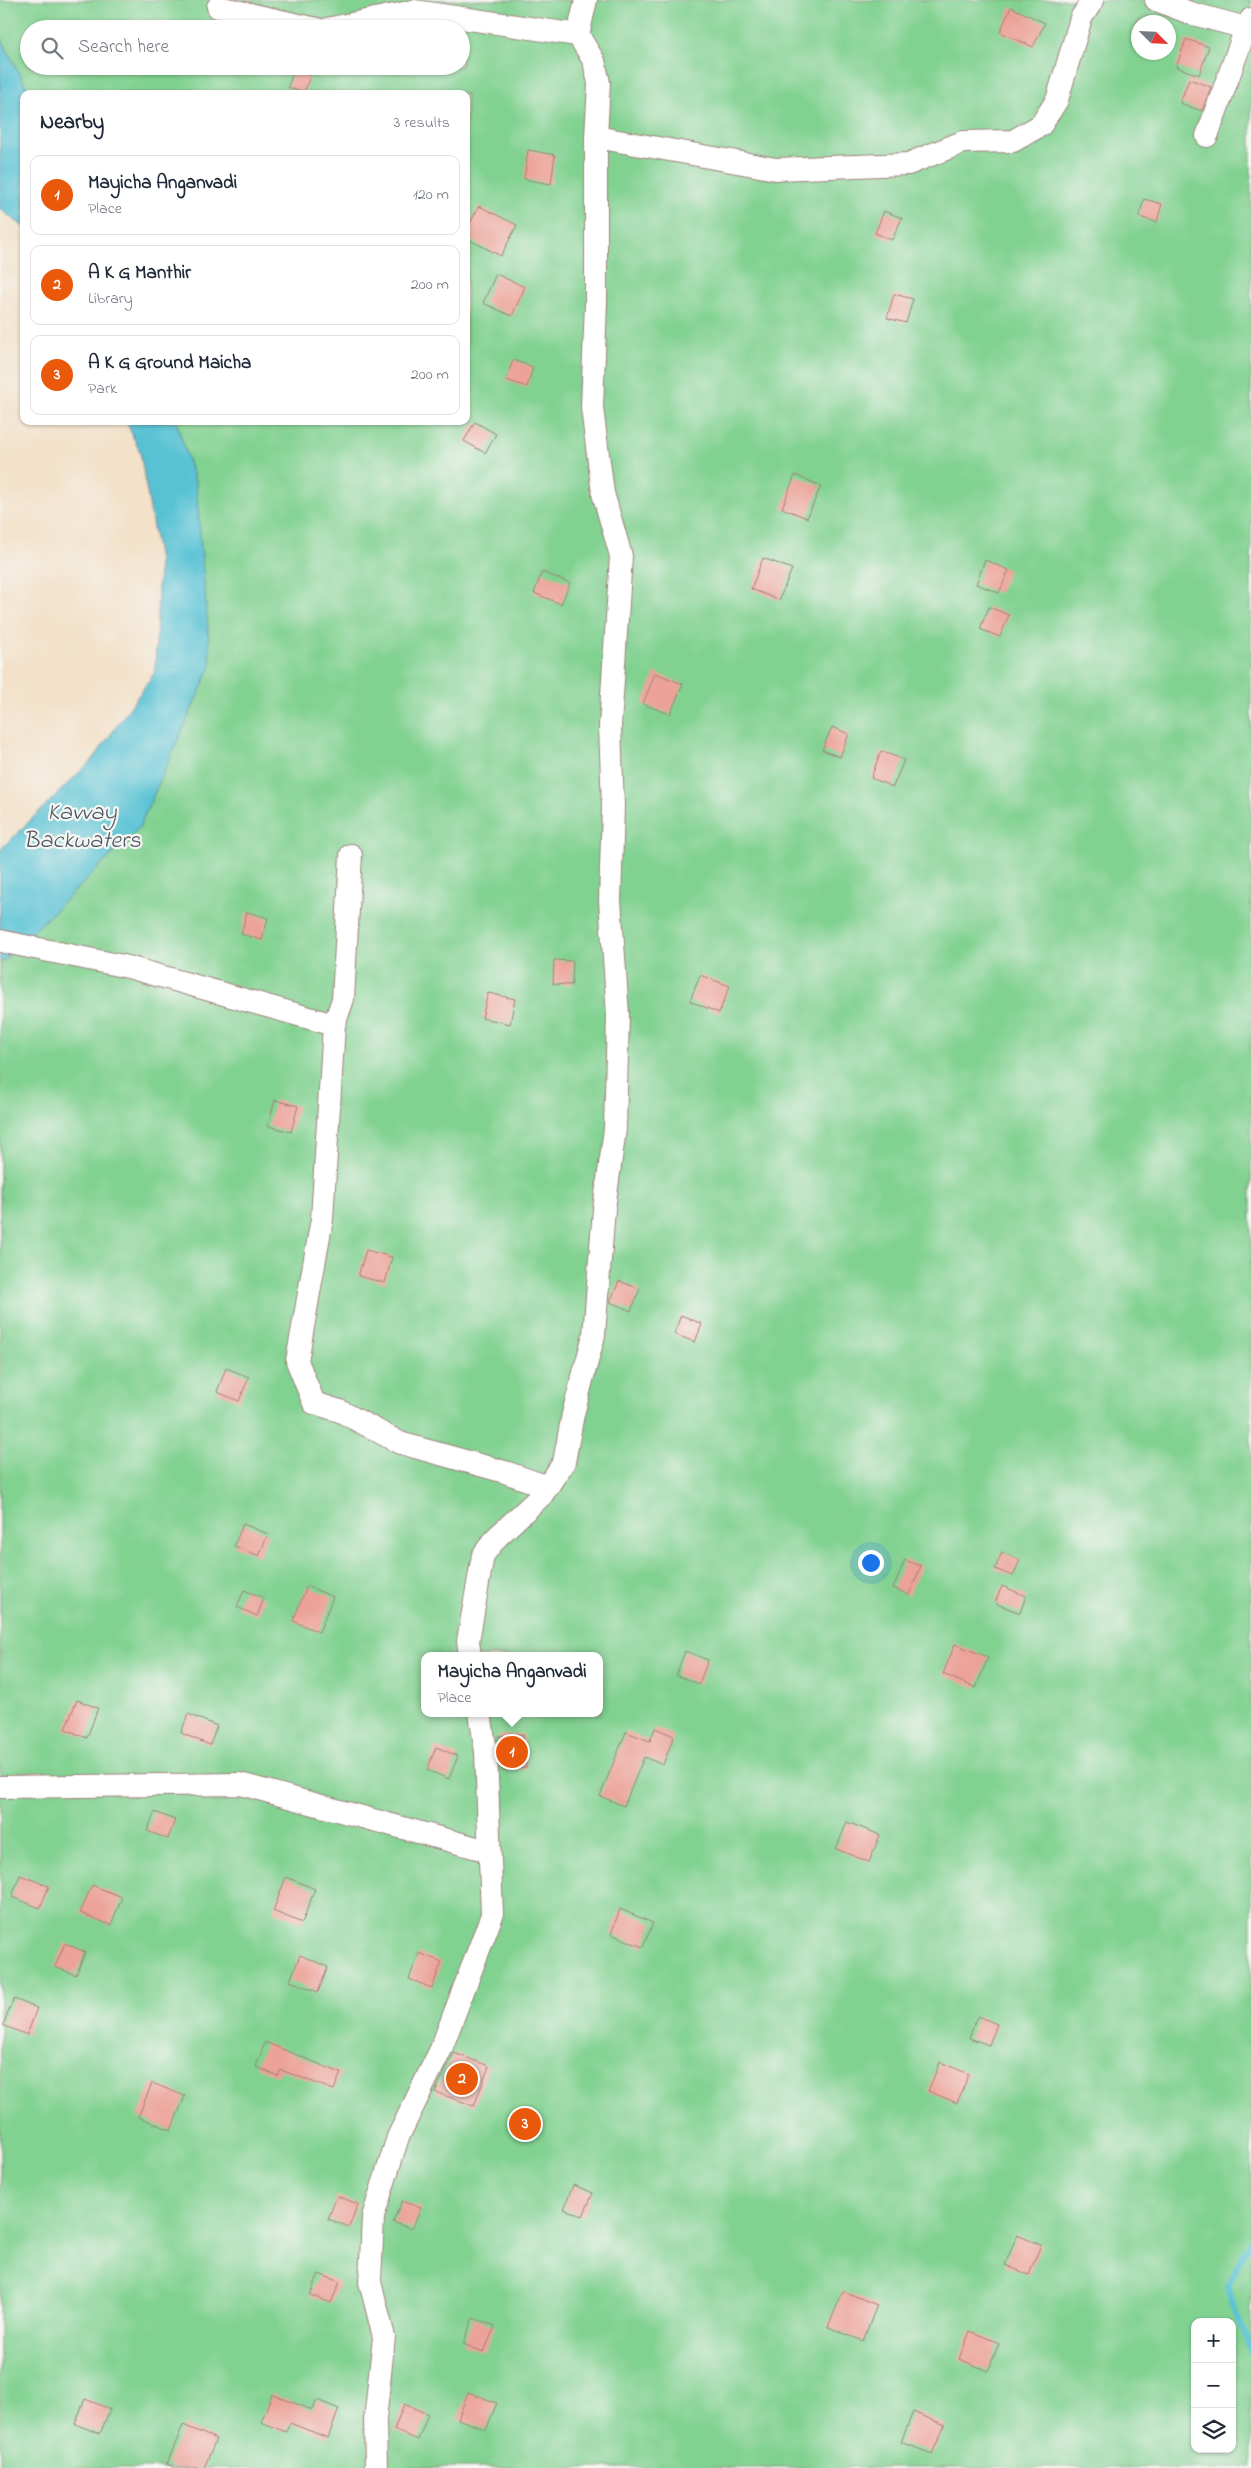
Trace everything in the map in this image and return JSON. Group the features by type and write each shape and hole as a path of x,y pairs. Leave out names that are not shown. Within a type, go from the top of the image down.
{"street":[{"path":"469,1652 468,1641 483,1555 497,1538 542,1495 564,1462 573,1414 594,1335 604,1209 615,1129 618,1015 610,900 613,806 610,726 621,556 603,493 592,408 596,302 596,137 600,83 598,70 578,36 586,0"},
{"path":"596,137 776,169 908,164 963,142 1013,141 1041,125 1057,100 1081,18 1093,0"},
{"path":"1156,0 1190,13 1248,23 1207,136"},
{"path":"218,6 278,20"},
{"path":"370,20 414,11 578,36"},
{"path":"351,854 343,999 334,1025 322,1219 297,1361 302,1378 314,1403 340,1411 400,1443 505,1472 548,1487"},
{"path":"0,941 128,967 334,1025"},
{"path":"376,2468 375,2420 384,2337 370,2282 374,2217 398,2137 441,2049 492,1914 488,1851 486,1752 481,1717"},
{"path":"0,1787 240,1784 488,1851"}],"green space":[{"path":"0,0 1251,0 1251,2468 0,2468 0,964 139,828 196,485 177,425 470,425 470,90 28,90 20,75 470,75 470,20 20,20 20,75 0,36"}],"water":[{"path":"0,36 28,90 20,90 20,224 0,209"},
{"name":"Kavvay Backwaters","path":"128,425 177,425 196,485 211,666 139,828 0,964 0,850 94,758 155,672 159,561 140,452"}],"building":[{"path":"1011,7 1045,23 1033,47 1000,32"},
{"path":"1186,39 1209,47 1199,75 1176,67"},
{"path":"292,75 310,75 305,90 296,90 288,87"},
{"path":"1189,79 1211,87 1202,111 1180,103"},
{"path":"528,150 555,155 551,184 524,179"},
{"path":"1144,199 1162,204 1157,222 1139,217"},
{"path":"479,206 517,225 501,256 470,240 470,223"},
{"path":"884,211 902,218 892,240 875,233"},
{"path":"496,274 525,287 512,316 483,303"},
{"path":"894,294 913,299 906,323 887,318"},
{"path":"513,360 533,367 527,387 506,380"},
{"path":"475,422 496,434 485,453 464,441"},
{"path":"795,475 821,486 807,518 782,508"},
{"path":"763,558 792,569 779,600 751,589"},
{"path":"985,560 1009,570 999,593 976,584"},
{"path":"542,572 570,583 561,604 534,593"},
{"path":"989,607 1009,615 1000,637 980,629"},
{"path":"655,673 683,684 670,714 643,704"},
{"path":"832,727 849,734 840,757 822,750"},
{"path":"881,751 904,760 893,787 871,778"},
{"path":"247,912 268,918 262,940 241,934"},
{"path":"554,960 573,961 572,985 553,984"},
{"path":"700,975 730,986 719,1013 690,1001"},
{"path":"488,993 515,999 510,1024 482,1018"},
{"path":"275,1100 298,1106 291,1132 268,1126"},
{"path":"366,1250 392,1257 385,1283 358,1276"},
{"path":"619,1281 640,1289 631,1311 610,1302"},
{"path":"681,1315 702,1324 695,1342 674,1334"},
{"path":"226,1368 249,1377 239,1401 217,1392"},
{"path":"243,1524 268,1534 259,1556 234,1546"},
{"path":"1002,1552 1020,1560 1013,1576 995,1569"},
{"path":"905,1560 921,1566 909,1595 893,1588"},
{"path":"307,1586 333,1597 319,1632 293,1621"},
{"path":"1002,1586 1026,1596 1020,1613 995,1603"},
{"path":"244,1590 264,1598 257,1616 237,1607"},
{"path":"955,1644 988,1657 976,1688 943,1674"},
{"path":"685,1651 708,1660 699,1684 676,1675"},
{"path":"77,1700 98,1708 87,1738 65,1729"},
{"path":"188,1714 217,1726 210,1745 181,1733"},
{"path":"655,1728 674,1736 663,1765 644,1757 624,1806 600,1796 626,1732 650,1741"},
{"path":"523,1734 526,1768 502,1770 498,1736"},
{"path":"436,1747 458,1756 449,1779 427,1770"},
{"path":"155,1812 175,1820 168,1839 147,1831"},
{"path":"847,1822 880,1835 869,1862 836,1849"},
{"path":"20,1875 49,1886 40,1908 12,1897"},
{"path":"286,1877 315,1889 302,1923 273,1911"},
{"path":"92,1885 122,1897 111,1925 80,1913"},
{"path":"620,1909 653,1923 643,1947 611,1934"},
{"path":"65,1943 85,1952 76,1975 55,1967"},
{"path":"419,1953 442,1962 432,1988 409,1979"},
{"path":"300,1955 328,1967 318,1992 290,1981"},
{"path":"14,1999 37,2008 27,2035 3,2025"},
{"path":"978,2016 997,2024 989,2045 969,2038"},
{"path":"265,2042 341,2073 334,2090 281,2070 278,2076 256,2067"},
{"path":"454,2053 489,2066 474,2106 435,2092"},
{"path":"940,2062 969,2074 957,2103 928,2091"},
{"path":"152,2083 185,2096 171,2130 138,2117"},
{"path":"573,2185 593,2193 583,2216 564,2209"},
{"path":"337,2196 358,2204 349,2227 328,2219"},
{"path":"402,2201 421,2208 412,2229 393,2222"},
{"path":"1017,2235 1041,2245 1029,2275 1005,2265"},
{"path":"319,2274 340,2282 331,2303 310,2295"},
{"path":"843,2291 877,2305 863,2341 828,2327"},
{"path":"473,2318 495,2326 484,2352 463,2344"},
{"path":"970,2331 999,2343 988,2371 959,2359"},
{"path":"468,2392 497,2403 486,2430 458,2419"},
{"path":"272,2394 312,2410 317,2400 339,2409 328,2438 290,2423 286,2432 261,2422"},
{"path":"85,2399 110,2409 100,2434 75,2424"},
{"path":"404,2404 428,2414 418,2440 394,2430"},
{"path":"913,2412 945,2425 932,2454 901,2442"},
{"path":"183,2425 216,2439 204,2468 176,2468 167,2464"}],"waterway":[{"path":"1251,2240 1227,2287 1251,2352"}],"place":[{"name":"Mayicha Anganvadi","path":"512,1752"},
{"name":"A K G Manthir","path":"462,2079"},
{"name":"A K G Ground Maicha","path":"525,2124"}]}
